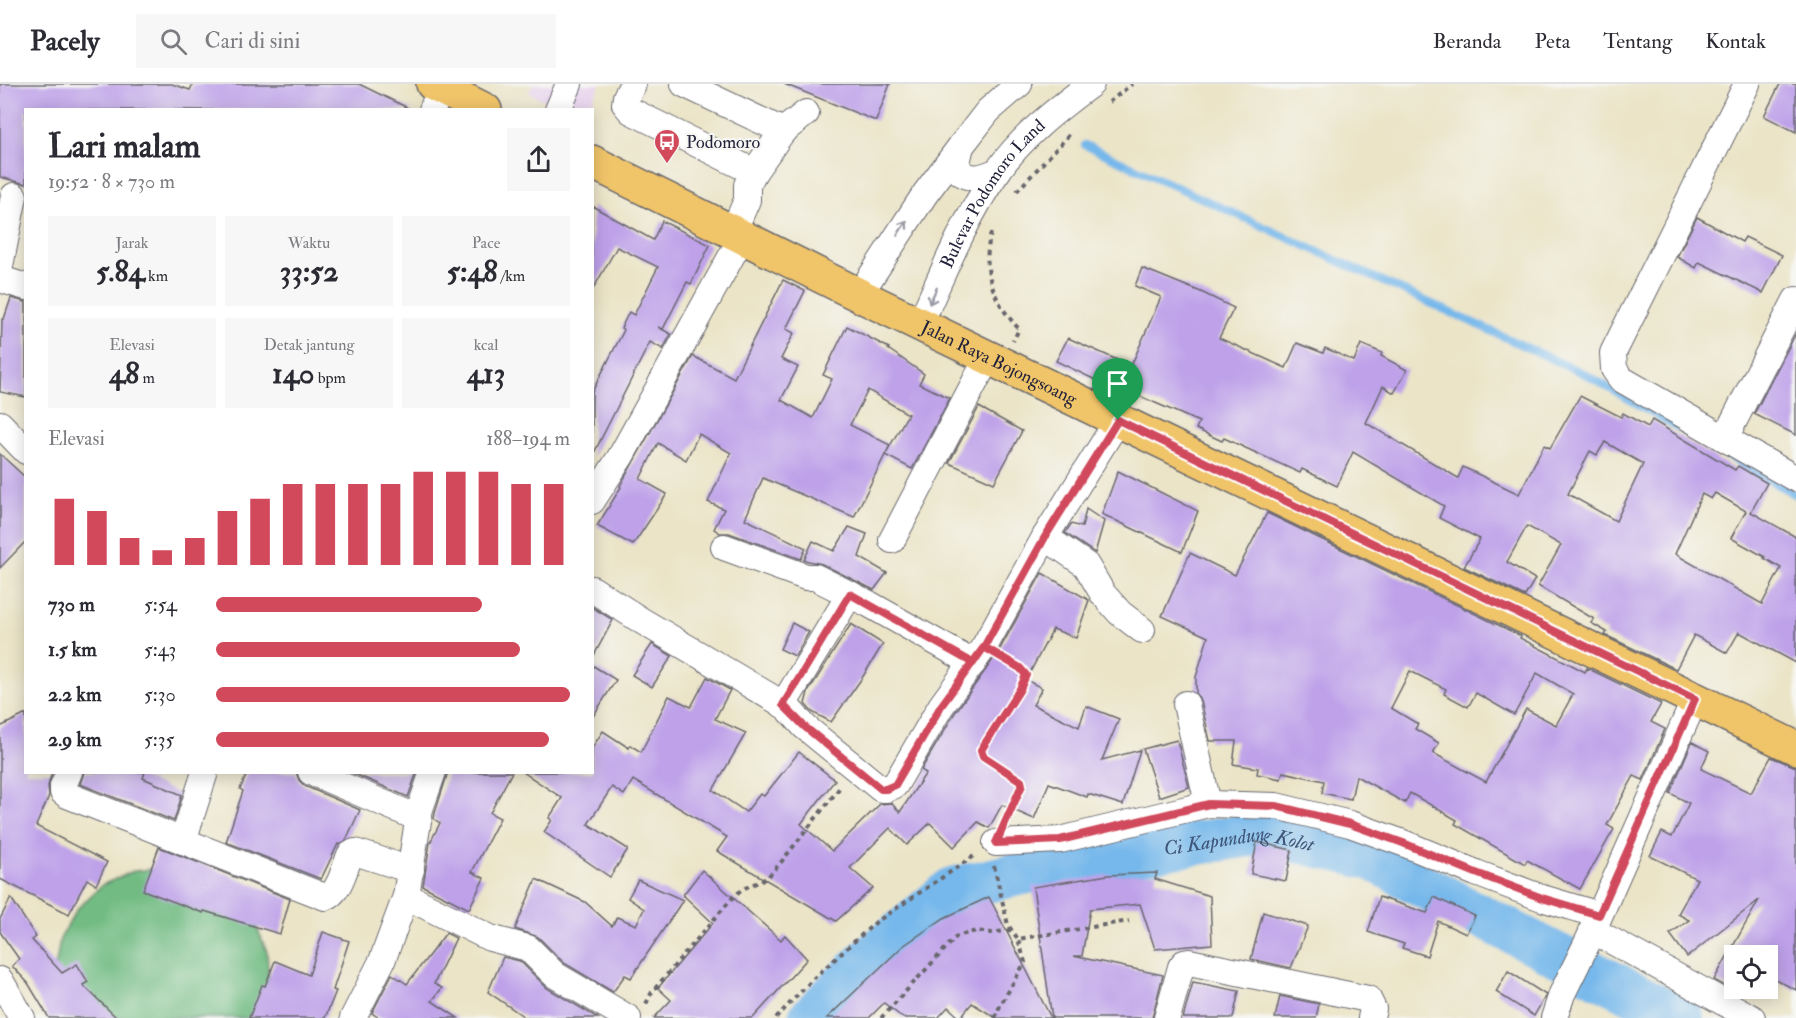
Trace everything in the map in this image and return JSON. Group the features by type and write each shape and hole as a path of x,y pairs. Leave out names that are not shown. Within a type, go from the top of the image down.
{"main road":[{"path":"436,94 479,108"},
{"name":"Jalan Raya Bojongsoang","path":"594,163 859,295 1796,748"}],"street":[{"path":"559,108 569,84"},
{"path":"633,84 625,104 631,111 750,179"},
{"path":"684,84 783,131"},
{"path":"859,295 961,146 988,111 1019,84"},
{"name":"Bulevar Podomoro Land","path":"920,324 961,233 998,171 1020,145 1059,108 1091,84"},
{"path":"1747,84 1613,353 1614,369 1621,379 1796,479"},
{"path":"594,496 621,456 730,231 731,193 750,179 783,131 806,113"},
{"path":"961,146 957,163 959,171 965,176 980,178 998,171"},
{"path":"0,266 14,196"},
{"path":"0,279 24,286"},
{"path":"1725,438 1796,300"},
{"path":"892,540 995,360"},
{"path":"594,590 783,705 805,727 881,789 886,789 895,785 941,706 978,655 1045,537 1118,420"},
{"path":"0,424 24,449"},
{"path":"1045,537 1086,565 1102,594 1120,613 1142,630"},
{"path":"724,547 806,577 815,577 978,655"},
{"path":"783,705 850,594"},
{"path":"1554,1018 1562,994 1594,928 1695,699"},
{"path":"1186,704 1209,804"},
{"path":"68,774 63,786 63,792 67,795 325,897 330,896 334,891 350,855 356,852 411,870"},
{"path":"183,841 198,774"},
{"path":"316,774 418,818"},
{"path":"353,1018 382,961 406,896 418,818 432,774"},
{"path":"994,854 1209,804 1276,806 1350,824 1542,898 1752,1018"},
{"path":"406,896 490,938 528,948 555,975 636,1014"},
{"path":"1167,1018 1181,967 1184,963 1190,962 1368,999 1373,1009 1371,1018"},
{"path":"0,980 22,1018"}],"path":[{"path":"1105,105 1132,84"},
{"path":"1013,195 1074,130"},
{"path":"993,225 987,265 992,287 1001,306 1019,329 995,360"},
{"path":"978,655 1020,668 1026,675 1020,689 981,750 983,756 1021,781 1022,785 994,854 1000,899 1011,930 1018,939 1025,962 995,1018"},
{"path":"636,1014 734,896 767,878 855,767"},
{"path":"776,1018 815,977 876,922 984,849 994,854"},
{"path":"1018,939 1129,921"},
{"path":"881,1018 957,936 976,931 991,933 1011,930"}],"shaded area":[{"path":"533,84 600,84 589,108 561,108 529,93"}],"green space":[{"path":"168,867 254,920 267,952 269,987 260,1018 63,1018 54,975 60,939 77,909 102,885 134,871"}],"building":[{"path":"0,84 172,84 190,90 193,84 359,84 408,108 24,108 24,183 0,177"},
{"path":"784,84 890,84 876,121"},
{"path":"1780,84 1796,84 1796,132 1764,116"},
{"path":"594,207 653,240 662,221 710,245 691,284 687,282 663,329 658,327 671,334 663,349 650,342 594,453 594,388 624,330 621,328 629,312 634,315 658,267 617,247 594,287"},
{"path":"1697,217 1742,242 1745,237 1782,255 1763,293 1699,262 1696,268 1677,257"},
{"path":"1142,268 1234,308 1219,338 1286,368 1297,343 1323,353 1325,348 1354,361 1361,344 1382,353 1381,356 1407,370 1394,393 1383,386 1366,423 1458,478 1463,467 1519,494 1544,445 1550,448 1580,396 1621,417 1623,413 1648,427 1652,420 1735,470 1738,466 1767,483 1751,512 1796,537 1796,663 1739,632 1727,653 1694,635 1676,669 1605,635 1607,632 1591,623 1594,619 1538,586 1561,545 1527,526 1507,562 1535,579 1525,596 1464,567 1480,539 1439,518 1444,506 1353,452 1337,486 1302,469 1300,473 1224,438 1222,441 1196,429 1199,422 1112,384 1110,387 1056,361 1068,338 1131,366 1161,297 1135,286","holes":["1605,442 1643,464 1616,521 1568,494 1590,451 1597,455","1715,493 1746,511 1731,538 1781,568 1762,604 1675,554 1702,494 1711,499"]},
{"path":"783,280 805,291 786,329 794,333 781,359 798,367 781,400 813,418 832,379 823,375 847,326 889,348 924,374 919,384 950,398 912,469 885,455 854,517 763,478 745,519 806,548 801,559 729,533 720,533 714,529 724,509 708,502 731,453 699,434 686,460 658,443 640,479 667,494 633,545 597,526 693,356 734,378","holes":["868,390 908,414 885,455 890,445 850,425"]},
{"path":"11,298 24,301 24,397 0,392 2,319 4,319"},
{"path":"1796,333 1796,435 1754,414"},
{"path":"979,407 1022,431 994,483 949,463"},
{"path":"0,454 24,476 24,543 0,568"},
{"path":"1118,471 1198,511 1182,552 1102,514"},
{"path":"1086,509 1104,521 1095,553 1065,533 1071,524 1082,527"},
{"path":"1267,513 1521,636 1520,638 1585,672 1587,668 1661,704 1651,722 1665,729 1643,780 1634,776 1607,825 1614,829 1580,889 1527,860 1525,864 1455,824 1457,820 1410,793 1405,803 1356,776 1351,799 1322,793 1324,781 1283,772 1281,779 1257,774 1258,768 1233,764 1236,741 1210,741 1201,701 1196,693 1196,677 1208,637 1162,616 1190,553 1235,575","holes":["1410,671 1446,689 1444,694 1468,707 1476,693 1514,715 1537,673 1573,694 1556,725 1526,709 1486,782 1433,753 1439,743 1415,729 1418,724 1391,708"]},
{"path":"849,527 867,534 859,557 887,573 874,590 822,564 804,560 813,541 834,551"},
{"path":"1042,573 1089,600 1076,638 1053,629 1026,680 1042,688 1033,705 1079,727 1086,706 1119,719 1102,760 1140,750 1123,805 1088,794 1087,797 1049,783 1034,819 1002,805 989,828 978,822 954,847 930,823 907,845 890,828 850,868 873,888 836,921 717,851 727,837 633,780 624,795 612,787 588,824 628,849 610,877 544,832 552,820 549,818 562,798 526,774 594,774 594,745 603,731 629,748 630,745 641,752 669,696 691,707 707,677 730,690 715,719 746,733 713,790 746,812 760,794 764,796 799,752 835,780 801,824 832,851 880,804 891,803 900,812 926,773 921,770 954,714 997,654"},
{"path":"594,608 613,620 594,655"},
{"path":"792,623 809,632 795,656 780,649"},
{"path":"851,624 883,644 831,722 812,712 805,704 808,692"},
{"path":"652,644 672,656 652,687 632,675"},
{"path":"594,666 616,680 594,715"},
{"path":"24,715 24,774 51,774 48,786 49,796 36,826 107,862 96,885 87,879 69,914 0,879 0,727"},
{"path":"1177,740 1189,787 1159,797 1143,749"},
{"path":"1692,742 1709,751 1701,769 1751,793 1771,757 1796,767 1796,990 1778,981 1778,945 1734,945 1759,900 1687,957 1670,934 1689,920 1678,914 1697,879 1650,856 1662,832 1672,837 1689,803 1670,793"},
{"path":"83,774 144,774 143,778 182,795 174,821 80,784"},
{"path":"247,774 297,774 305,786 360,810 346,840 338,844 321,879 226,842 243,791 240,789"},
{"path":"355,774 416,774 408,797"},
{"path":"447,774 511,774 490,813 500,818 472,872 484,878 469,909 423,886 430,843 440,823 434,819"},
{"path":"1257,842 1292,850 1286,881 1251,874"},
{"path":"159,847 290,899 280,934 204,911 203,913 143,890"},
{"path":"702,870 781,940 785,935 807,959 753,1018 654,1018 671,1000 658,988 713,923 683,895"},
{"path":"1157,873 1155,879 1210,896 1212,944 1155,949 1140,904 1090,909 1082,956 1073,956 1163,975 1152,1018 1052,1018 1033,887 1108,875"},
{"path":"536,879 585,902 612,926 617,917 636,925 644,909 628,898 638,880 683,900 631,978 625,975 613,992 564,963 538,937 515,929"},
{"path":"989,897 1051,1018 996,1018 972,1003 960,1018 948,1007 938,1018 903,1018 884,1003 869,1018 827,1018 903,946 944,918"},
{"path":"1379,897 1427,913 1434,897 1475,916 1466,934 1438,921 1427,956 1402,948 1404,944 1368,932"},
{"path":"11,898 36,937 32,940 62,973 77,964 88,982 83,985 117,1018 49,1018 28,983 12,966 19,959 0,932 0,919"},
{"path":"1263,912 1308,926 1291,968 1251,959"},
{"path":"323,932 349,941 333,990 336,991 325,1018 249,1018 262,985 265,986 275,961 309,975"},
{"path":"446,933 456,938 434,984 442,988 432,1001 458,1018 379,1018 372,1013 392,974 407,984"},
{"path":"503,957 520,961 547,988 598,1018 526,1018 488,992"},
{"path":"1724,962 1724,985 1714,980"},
{"path":"1508,971 1546,995 1534,1016 1496,992"},
{"path":"1193,982 1239,991 1233,1018 1183,1018"},
{"path":"1280,996 1319,1004 1316,1018 1275,1018"}],"waterway":[{"path":"1085,145 1585,374 1796,495"},
{"name":"Ci Kapundung Kolot","path":"810,1018 866,961 952,889 1063,864 1263,833 1371,858 1682,1018"}],"place":[{"name":"Podomoro","path":"667,165"}],"route":[{"path":"1118,420 1045,537 984,647 973,663 941,706 895,785 881,789 805,727 783,705 850,594 973,663 984,647 1020,668 1026,675 1020,689 981,750 983,756 1021,781 1022,785 996,843 1060,840 1209,804 1276,806 1350,824 1542,898 1599,915 1695,699 1118,420"}]}
